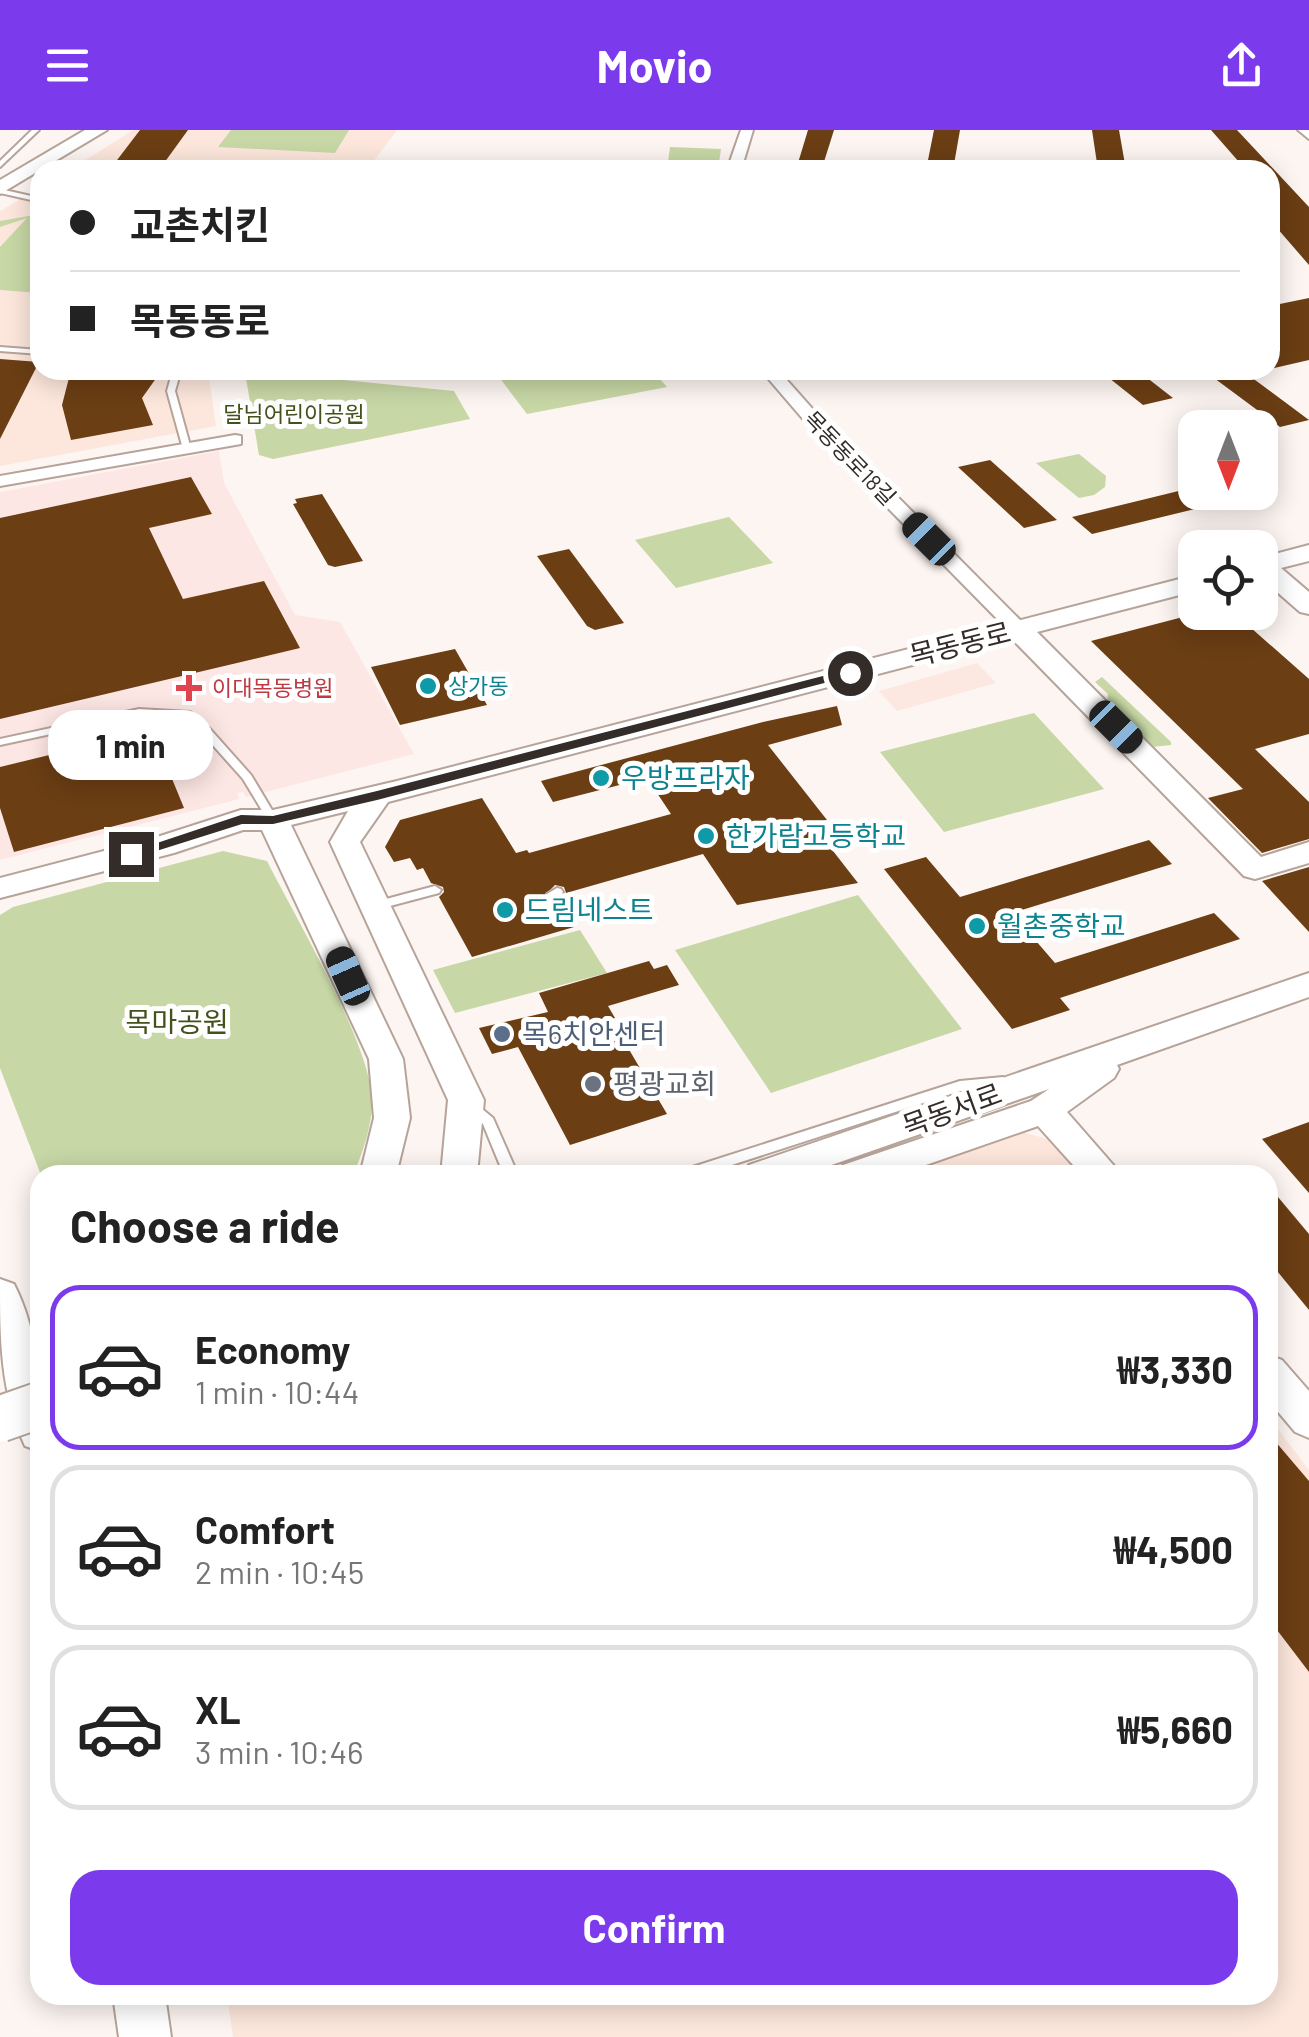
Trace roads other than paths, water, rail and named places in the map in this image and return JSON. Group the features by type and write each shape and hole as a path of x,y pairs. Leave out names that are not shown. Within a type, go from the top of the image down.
{"main road":[{"path":"0,168 59,130"},
{"path":"48,160 98,130"},
{"path":"0,189 30,171"},
{"path":"1278,561 1309,553"},
{"path":"1278,580 1309,606"},
{"name":"목동동로","path":"0,888 163,846 241,820 273,820 377,795 1178,588"},
{"path":"1018,630 1255,869 1309,852"},
{"path":"377,795 366,814 348,831 345,842 466,1100 460,1165"},
{"path":"273,820 386,1059 394,1086 393,1116 381,1165"},
{"name":"목동동로","path":"0,905 254,838 273,820"},
{"name":"목동서로","path":"907,1165 1140,1042 1309,986"},
{"path":"1041,1095 1096,1165"},
{"name":"목동서로","path":"792,1165 910,1126 1041,1095"},
{"path":"0,1295 30,1398"},
{"path":"1278,1384 1309,1420"},
{"path":"0,1419 30,1408"},
{"path":"141,2005 146,2037"}],"street":[{"path":"737,160 747,130"},
{"name":"목동동로18길","path":"778,380 827,436 1018,630"},
{"path":"0,481 235,440"}],"lane":[{"path":"0,168 36,130"},
{"path":"0,189 30,197"},
{"path":"0,350 30,352"},
{"path":"175,380 171,391 187,448"},
{"path":"0,742 138,712 176,712 196,721 248,776 273,820"},
{"path":"373,906 434,890"},
{"path":"716,1165 960,1086 1041,1095"},
{"path":"466,1100 488,1120 507,1165"}],"place":[{"name":"상가동","path":"428,686"},
{"name":"이대목동병원","path":"189,688"},
{"name":"우방프라자","path":"601,778"},
{"name":"한가람고등학교","path":"706,836"},
{"name":"드림네스트","path":"505,910"},
{"name":"월촌중학교","path":"977,926"},
{"name":"목6치안센터","path":"502,1034"},
{"name":"평광교회","path":"593,1084"}],"park label":[{"name":"달님어린이공원","path":"294,414"},
{"name":"목마공원","path":"177,1022"}]}
